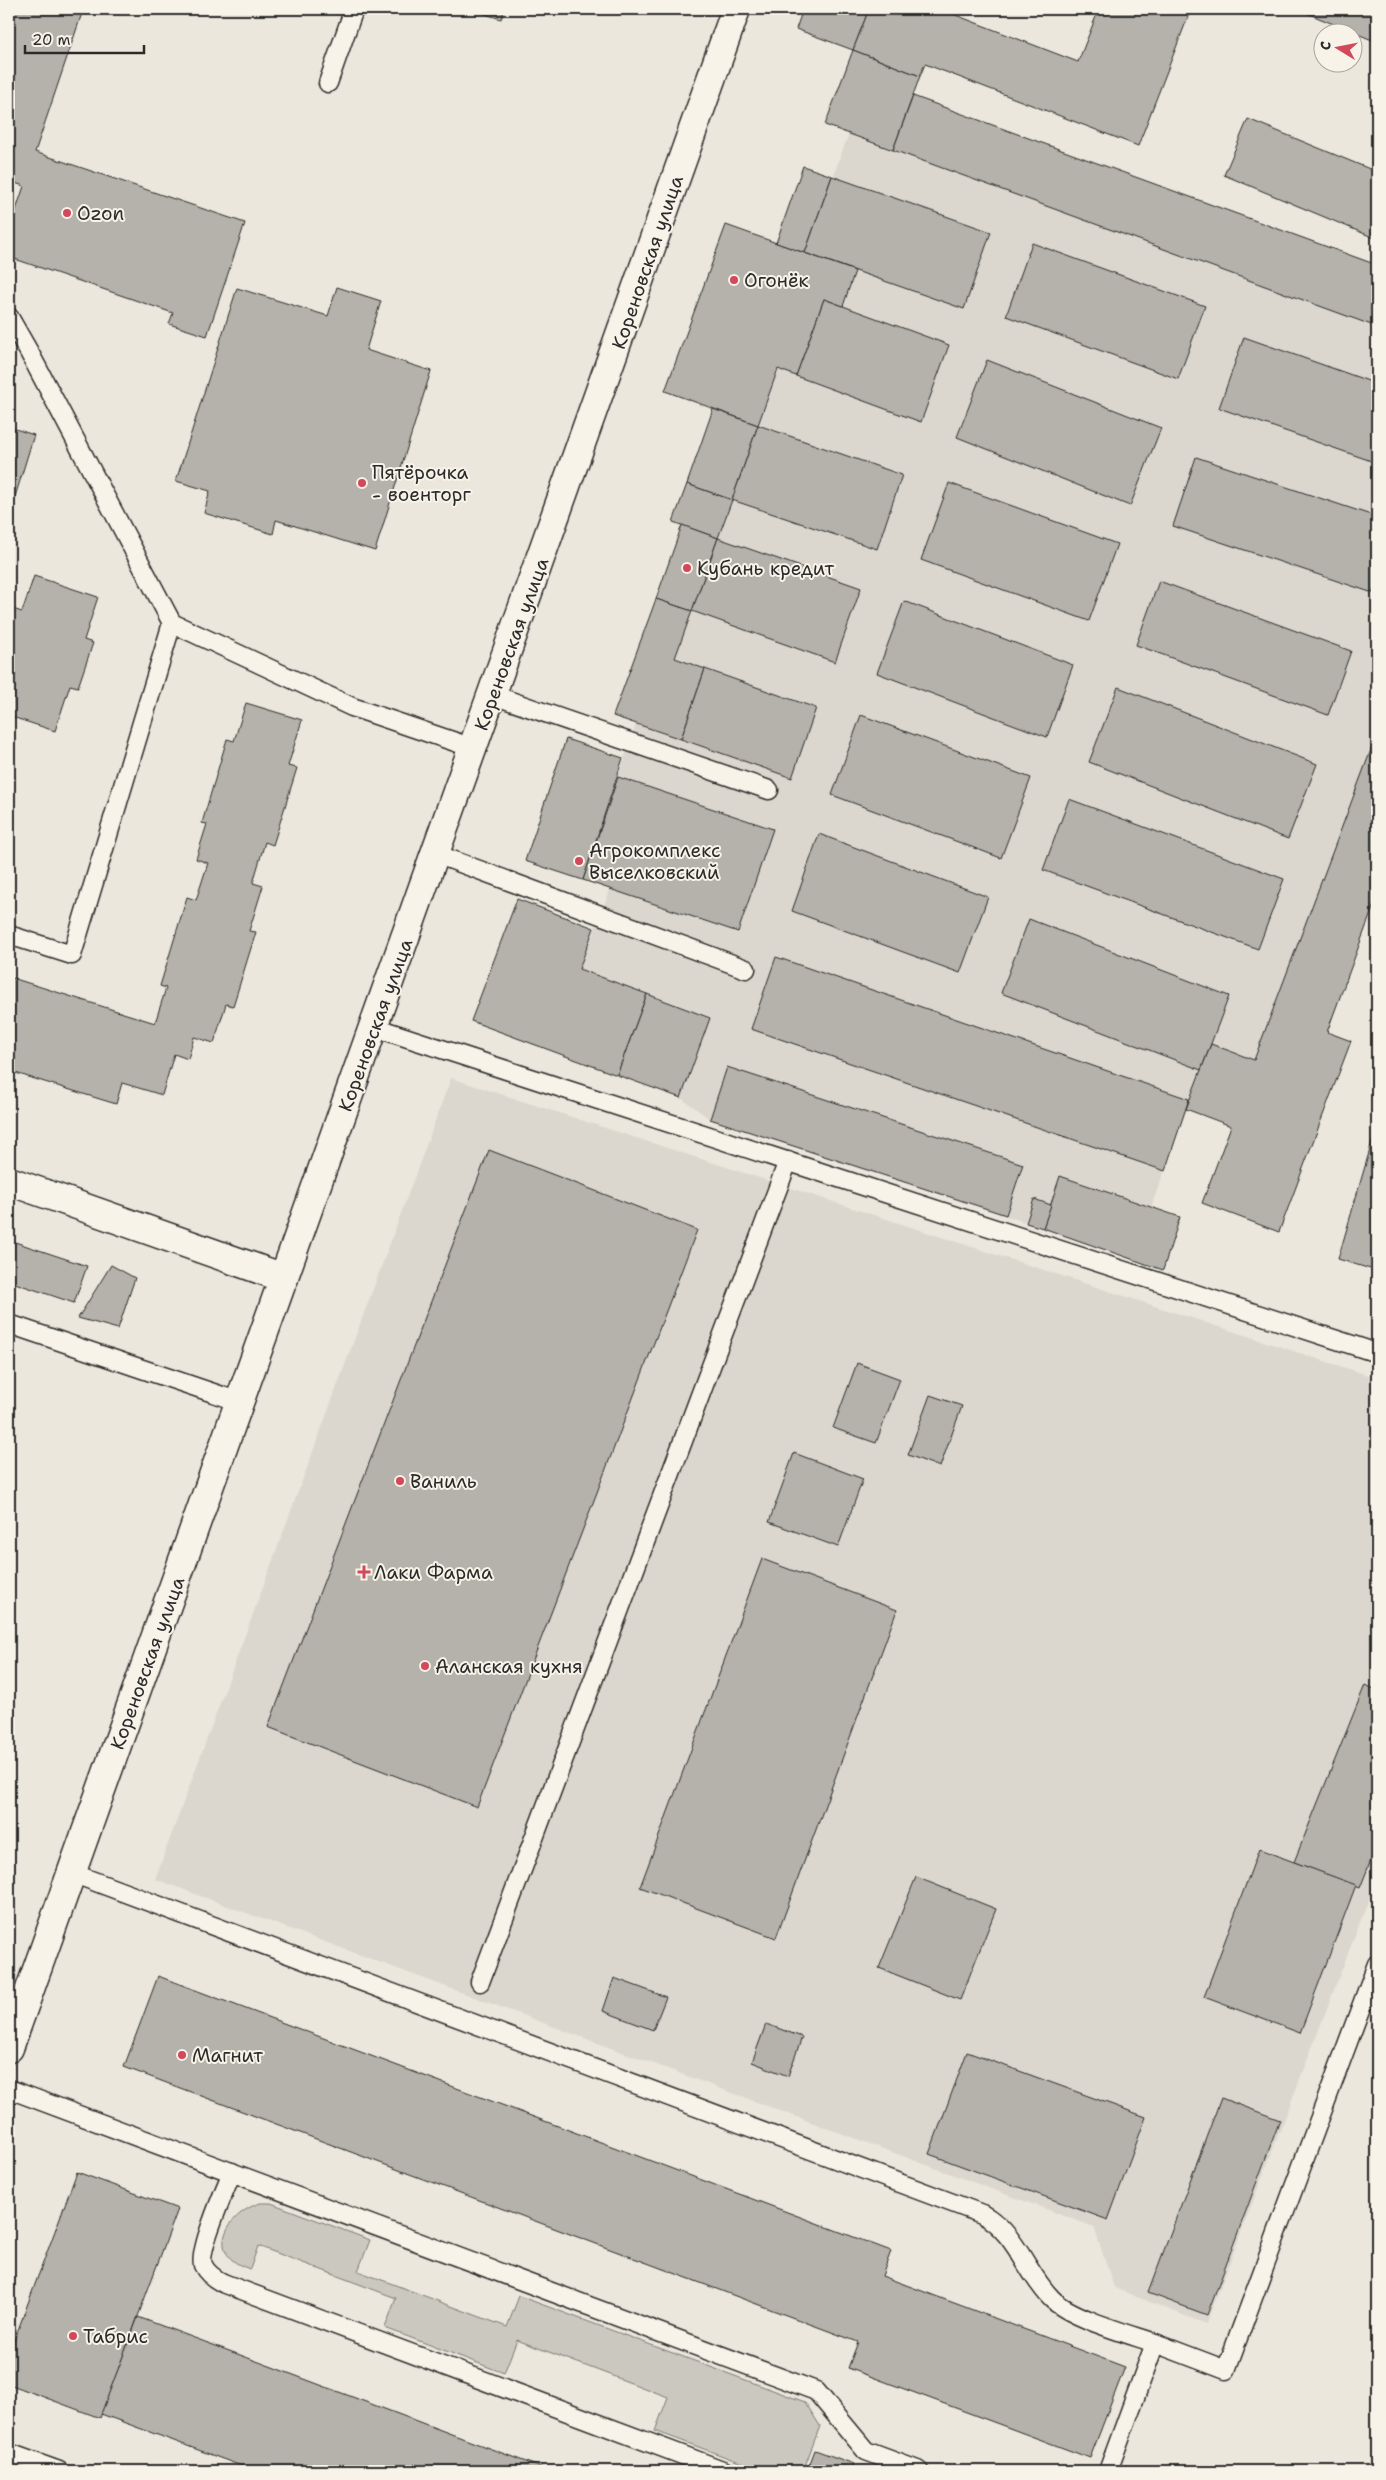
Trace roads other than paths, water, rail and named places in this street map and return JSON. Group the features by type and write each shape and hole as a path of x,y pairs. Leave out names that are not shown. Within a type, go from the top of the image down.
{"street":[{"name":"Кореновская улица","path":"9,2048 736,9"},
{"path":"9,1181 284,1278"}],"lane":[{"path":"328,83 354,9"},
{"path":"9,317 30,352 172,624 352,707 473,748"},
{"path":"9,935 72,955 172,624"},
{"path":"493,695 769,790"},
{"path":"436,854 746,969"},
{"path":"374,1027 1377,1353"},
{"path":"480,1982 788,1161"},
{"path":"9,1324 240,1402"},
{"path":"72,1873 982,2214 997,2223 1003,2230 1038,2284 1054,2301 1073,2313 1226,2370 1377,1964"},
{"path":"9,2088 816,2391 866,2451 920,2471"},
{"path":"232,2172 203,2248 203,2264 212,2277 223,2283 725,2471"},
{"path":"1108,2471 1155,2343"},
{"path":"9,2453 59,2471"}],"place":[{"name":"Ozon","path":"67,213"},
{"name":"Огонёк","path":"734,280"},
{"name":"Пятёрочка - военторг","path":"362,483"},
{"name":"Кубань кредит","path":"687,568"},
{"name":"Агрокомплекс Выселковский","path":"579,861"},
{"name":"Ваниль","path":"400,1481"},
{"name":"Лаки Фарма","path":"364,1572"},
{"name":"Аланская кухня","path":"425,1666"},
{"name":"Магнит","path":"182,2055"},
{"name":"Табрис","path":"73,2336"}]}
